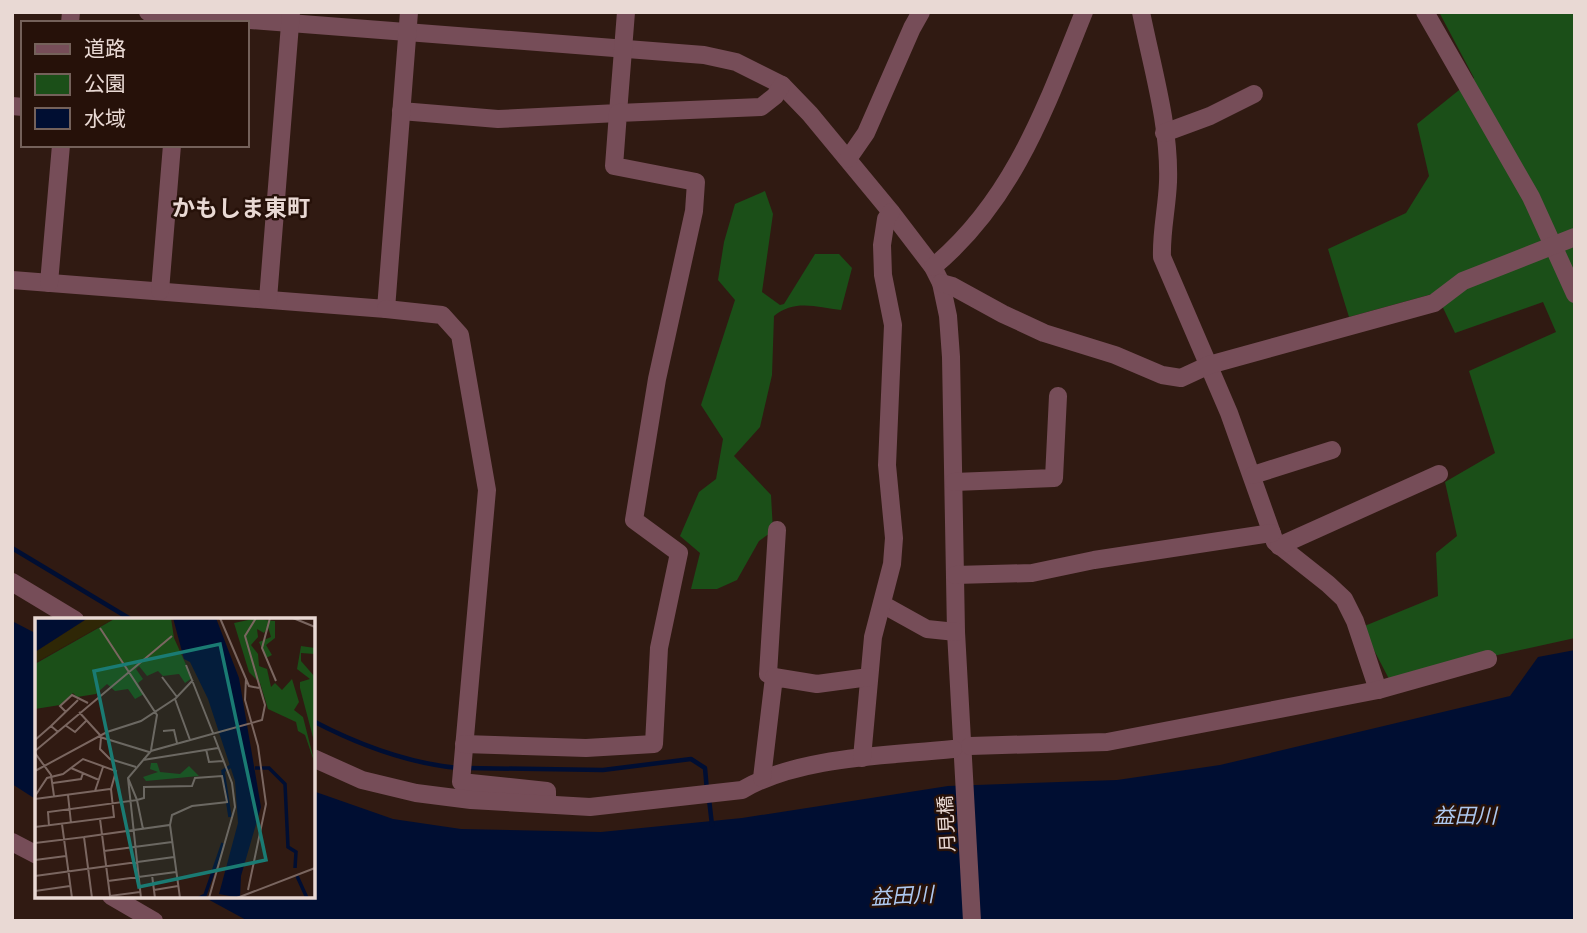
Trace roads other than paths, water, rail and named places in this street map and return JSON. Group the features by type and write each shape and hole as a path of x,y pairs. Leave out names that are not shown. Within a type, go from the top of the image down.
{"street":[{"path":"148,12 183,17 290,18 407,33 704,55 737,62 782,85 810,114 891,212 937,275 1003,314 1044,333 1115,355 1162,375 1181,378 1209,365 1434,303 1463,281 1575,237"},
{"path":"386,309 409,12"},
{"path":"464,744 586,748 654,744 659,648 679,553 634,520 657,379 694,211 695,182 614,166 626,12"},
{"path":"848,159 866,133 921,12"},
{"path":"937,275 945,257 984,214 1012,176 1035,133 1084,12"},
{"path":"1141,12 1164,134 1168,182 1161,234 1162,257 1209,365 1275,540 1344,599 1355,621 1378,690"},
{"path":"1424,12 1531,197 1575,294"},
{"path":"268,299 290,18"},
{"path":"401,111 498,118 761,107 775,96 782,85"},
{"path":"1164,134 1210,116 1254,94"},
{"path":"48,283 61,147"},
{"path":"159,291 172,147"},
{"path":"862,758 873,637 892,564 894,538 887,465 893,325 883,275 886,219 891,212"},
{"name":"月見橋","path":"937,275 947,316 951,357 956,632 972,921"},
{"path":"12,280 268,299 442,316 460,335 487,490 461,782 547,791 547,804"},
{"path":"954,482 1054,478 1058,396"},
{"path":"1252,475 1332,450"},
{"path":"955,575 1032,573 1094,560 1275,540 1439,474"},
{"path":"777,530 768,674 817,684 869,677"},
{"path":"12,582 72,618"},
{"path":"882,604 928,629 956,632"},
{"path":"315,759 362,780 416,793 471,800 590,807 681,799 741,790 762,778 791,769 862,758 962,747 1107,742 1378,690 1488,659"},
{"path":"762,778 774,677"},
{"path":"12,842 35,855"},
{"path":"114,898 154,921"}],"water":[{"path":"12,621 35,633 35,799 12,784"},
{"name":"益田川","path":"1575,650 1575,921 248,921 206,898 315,898 315,792 393,819 461,829 601,832 742,818 948,786 1117,780 1220,765 1510,696 1538,657"}],"waterway":[{"path":"12,548 129,618"},
{"path":"315,722 383,752 458,768"},
{"path":"466,768 603,770 691,759 705,768 707,791"},
{"path":"709,799 712,825"}],"district":[{"name":"かもしま東町","path":"241,207"}]}
